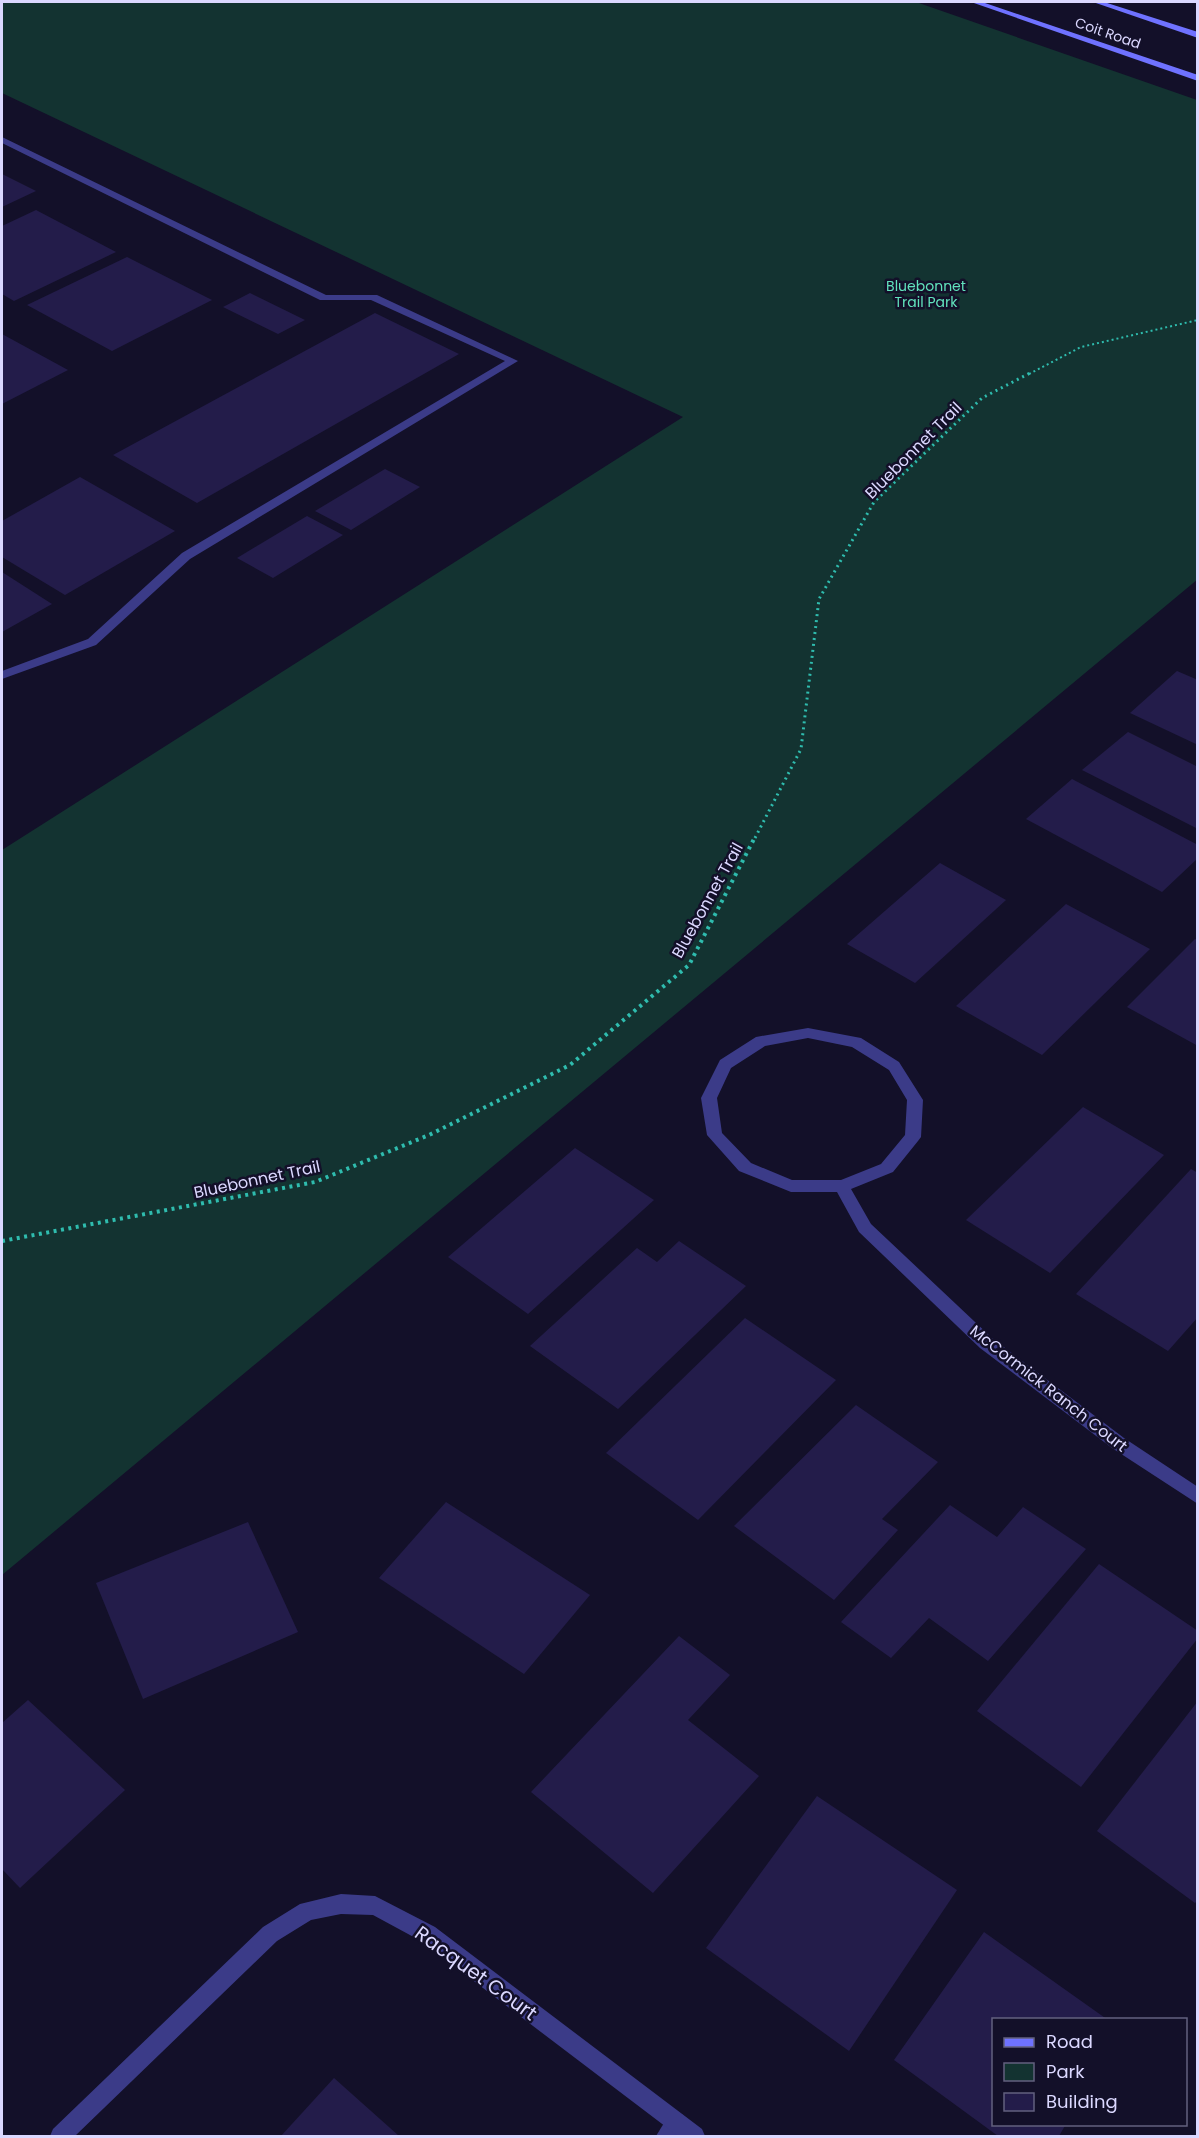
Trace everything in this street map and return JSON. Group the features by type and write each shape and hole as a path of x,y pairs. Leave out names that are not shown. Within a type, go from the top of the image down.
{"main road":[{"name":"Coit Road","path":"975,2 1197,78"},
{"name":"Coit Road","path":"1097,2 1197,35"}],"street":[{"path":"2,140 324,298 373,297 513,361 186,556 92,642 2,675"},
{"path":"808,1033 856,1042 894,1066 915,1100 913,1137 887,1168 842,1186 791,1186 745,1167 715,1135 709,1098 725,1064 761,1041 808,1033"},
{"name":"McCormick Ranch Court","path":"842,1186 865,1228 986,1342 1118,1443 1197,1497"},
{"name":"Racquet Court","path":"60,2136 270,1934 307,1911 341,1904 375,1906 428,1934 671,2129 695,2136"}],"path":[{"name":"Bluebonnet Trail","path":"2,1241 315,1182 429,1135 570,1065 688,964 801,749 819,599 874,502 982,398 1081,347 1197,320"}],"green space":[{"name":"Bluebonnet Trail Park","path":"2,2 916,2 1197,100 1198,579 2,1575 2,850 683,417 2,93"}],"building":[{"path":"2,174 36,191 2,207"},
{"path":"36,210 116,252 14,301 2,294 2,226"},
{"path":"127,257 212,300 112,351 27,305"},
{"path":"250,293 305,320 278,334 223,307"},
{"path":"375,313 459,354 197,503 113,455"},
{"path":"2,334 68,370 2,404"},
{"path":"385,469 420,487 351,530 315,511"},
{"path":"80,477 175,531 65,595 2,557 2,521"},
{"path":"307,516 343,535 273,578 237,558"},
{"path":"2,572 52,604 2,632"},
{"path":"1177,671 1198,680 1198,745 1130,713"},
{"path":"1128,732 1198,767 1198,829 1082,770"},
{"path":"1072,779 1198,845 1198,858 1162,892 1026,819"},
{"path":"940,863 1006,900 915,983 847,944"},
{"path":"1066,904 1150,949 1042,1055 956,1006"},
{"path":"1195,939 1198,940 1198,1046 1127,1007"},
{"path":"1083,1107 1164,1155 1050,1273 966,1220"},
{"path":"575,1148 654,1200 528,1314 448,1257"},
{"path":"1191,1169 1198,1173 1198,1317 1168,1351 1076,1294"},
{"path":"679,1241 746,1286 618,1409 530,1346 637,1248 657,1262"},
{"path":"745,1318 836,1380 698,1520 606,1453"},
{"path":"856,1405 938,1462 882,1519 898,1530 834,1600 734,1526"},
{"path":"446,1502 590,1595 524,1674 379,1578"},
{"path":"950,1505 997,1537 1023,1507 1086,1549 988,1661 929,1618 891,1658 841,1622"},
{"path":"248,1522 298,1632 143,1699 96,1583"},
{"path":"1099,1564 1198,1631 1198,1638 1081,1787 977,1711"},
{"path":"679,1636 730,1675 688,1720 759,1776 653,1893 531,1792"},
{"path":"28,1700 125,1790 20,1888 2,1869 2,1723"},
{"path":"1198,1701 1198,1900 1195,1903 1097,1831"},
{"path":"817,1796 957,1890 849,2051 706,1948"},
{"path":"984,1932 1105,2018 992,2018 992,2126 1065,2126 1059,2136 998,2136 894,2060"},
{"path":"334,2078 399,2136 281,2136"}]}
